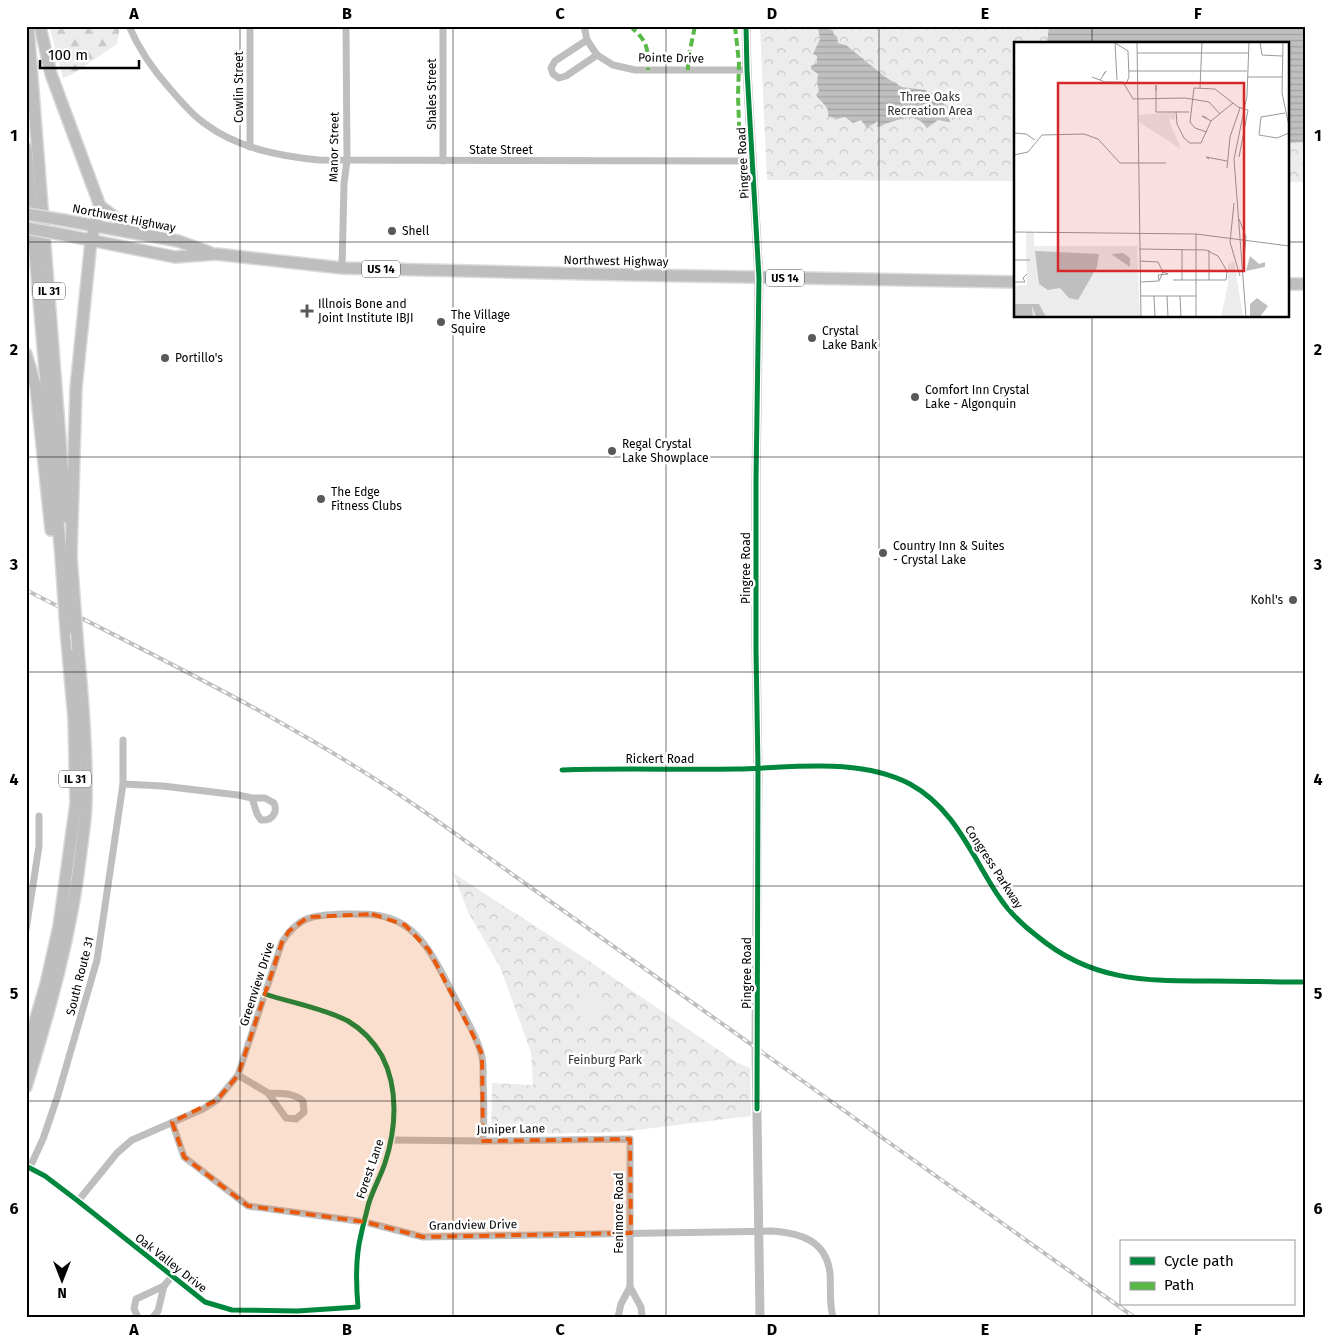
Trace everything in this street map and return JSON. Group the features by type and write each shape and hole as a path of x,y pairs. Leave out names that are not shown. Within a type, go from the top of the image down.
{"main road":[{"name":"IL 31","path":"26,1052 46,984 59,926 76,803 74,719 66,630 67,528 28,26"},
{"path":"40,26 51,74 100,206 91,241 74,409 66,557"},
{"name":"IL 31","path":"26,148 66,557 78,650 84,719 86,803 71,919 56,987 26,1087"},
{"path":"100,206 124,224 178,241"},
{"name":"Northwest Highway","path":"26,214 178,241 216,254"},
{"name":"Northwest Highway","path":"26,228 175,256 216,254 342,268 1014,282"},
{"path":"1290,284 1306,284"},
{"path":"26,354 36,388 51,530 66,557"}],"street":[{"name":"State Street","path":"129,26 154,71 188,109 203,122 224,137 250,147 294,158 443,161 753,160"},
{"name":"Cowlin Street","path":"250,26 250,147"},
{"name":"Manor Street","path":"342,268 346,160 346,26"},
{"name":"Shales Street","path":"443,26 443,161"},
{"name":"Pointe Drive","path":"584,26 587,40 598,54 613,65 635,70 747,70"},
{"name":"Pingree Road","path":"746,26 759,278 756,480 758,768 756,1048 760,1317"},
{"path":"587,40 555,61 551,68 553,74 559,78 566,76 598,54"},
{"name":"South Route 31","path":"28,1166 43,1139 58,1095 98,960 123,784 123,740"},
{"name":"Congress Parkway","path":"758,768 822,766 868,770 890,776 910,785 929,798 946,814 968,843 1004,906 1044,942 1063,956 1092,969 1123,977 1145,980 1306,982"},
{"name":"Rickert Road","path":"562,770 758,768"},
{"path":"123,784 162,786 252,798"},
{"path":"26,930 39,846 39,816"},
{"name":"Greenview Drive","path":"78,1201 117,1153 132,1140 203,1109 217,1100 238,1075 282,942 288,931 308,917 372,914 389,918 405,925 429,950 482,1054 484,1141"},
{"name":"Forest Lane","path":"265,994 329,1014 348,1022 374,1042 387,1066 393,1088 395,1111 392,1140 369,1204 358,1254 356,1287 358,1307"},
{"path":"238,1075 268,1093 286,1118 296,1119 304,1112 303,1101 298,1097 291,1094 268,1093"},
{"name":"Grandview Drive","path":"172,1122 184,1157 248,1206 365,1222 423,1237 772,1231 795,1233 808,1238 821,1251 829,1267 833,1317"},
{"name":"Juniper Lane","path":"392,1140 630,1139"},
{"name":"Fenimore Road","path":"618,1317 621,1304 630,1287 630,1139"},
{"name":"Oak Valley Drive","path":"28,1166 78,1201 205,1302 232,1310 316,1314 358,1307"},
{"path":"153,1317 158,1311 164,1286 172,1276"},
{"path":"138,1317 134,1309 136,1299 164,1286"},
{"name":"Fenimore Road","path":"630,1287 641,1307 642,1317"}],"highlighted area":[{"path":"372,914 405,925 429,950 473,1035 482,1054 483,1141 630,1139 631,1233 423,1237 365,1222 248,1206 184,1157 172,1122 217,1100 238,1075 282,942 289,931 308,917"}],"green space":[{"path":"49,26 120,26 117,44 73,74 63,78"},
{"name":"Three Oaks Recreation Area","path":"760,26 1306,26 1306,182 1290,182 1290,42 1014,42 1014,181 767,180"},
{"name":"Feinburg Park","path":"453,873 589,961 736,1062 750,1068 751,1116 620,1132 491,1135 492,1083 533,1085 531,1052 500,967 468,912"},
{"path":"595,989 599,1020 581,1022 579,991"},
{"path":"587,1037 598,1037 599,1060 589,1061"}],"shaded area":[{"path":"823,26 833,30 834,35 837,36 838,43 846,45 885,77 902,87 925,90 942,98 950,122 938,120 927,128 919,120 909,118 886,123 880,127 877,127 878,121 867,128 861,120 853,123 845,117 837,119 828,116 828,109 816,95 819,91 817,83 818,74 811,69 811,66 817,63 817,56 813,54 820,39 818,28"},
{"path":"1049,26 1306,26 1306,142 1290,143 1290,42 1047,42"}],"railway":[{"path":"26,590 228,694 375,779 422,810 1134,1317"}],"marked path":[{"path":"630,26 646,45 648,70"},
{"path":"688,70 688,60 695,26"},
{"path":"735,26 739,63 738,96 742,160"}],"cycle path":[{"path":"746,26 759,278 756,480 758,768 757,1109"},
{"path":"562,770 737,769 803,766 847,767 869,770 910,784 925,794 950,819 1010,912 1057,951 1077,962 1098,970 1140,979 1306,982"},
{"path":"26,1166 45,1176 78,1201 205,1302 232,1310 297,1311 358,1307 357,1271 359,1244 370,1200 383,1169 392,1137 394,1109 391,1082 382,1056 372,1041 359,1028 338,1016 265,994"}],"place":[{"name":"Shell","path":"392,231"},
{"name":"Illnois Bone and Joint Institute IBJI","path":"307,311"},
{"name":"The Village Squire","path":"441,322"},
{"name":"Crystal Lake Bank","path":"812,338"},
{"name":"Portillo's","path":"165,358"},
{"name":"Comfort Inn Crystal Lake - Algonquin","path":"915,397"},
{"name":"Regal Crystal Lake Showplace","path":"612,451"},
{"name":"The Edge Fitness Clubs","path":"321,499"},
{"name":"Country Inn & Suites - Crystal Lake","path":"883,553"},
{"name":"Kohl's","path":"1293,600"}]}
